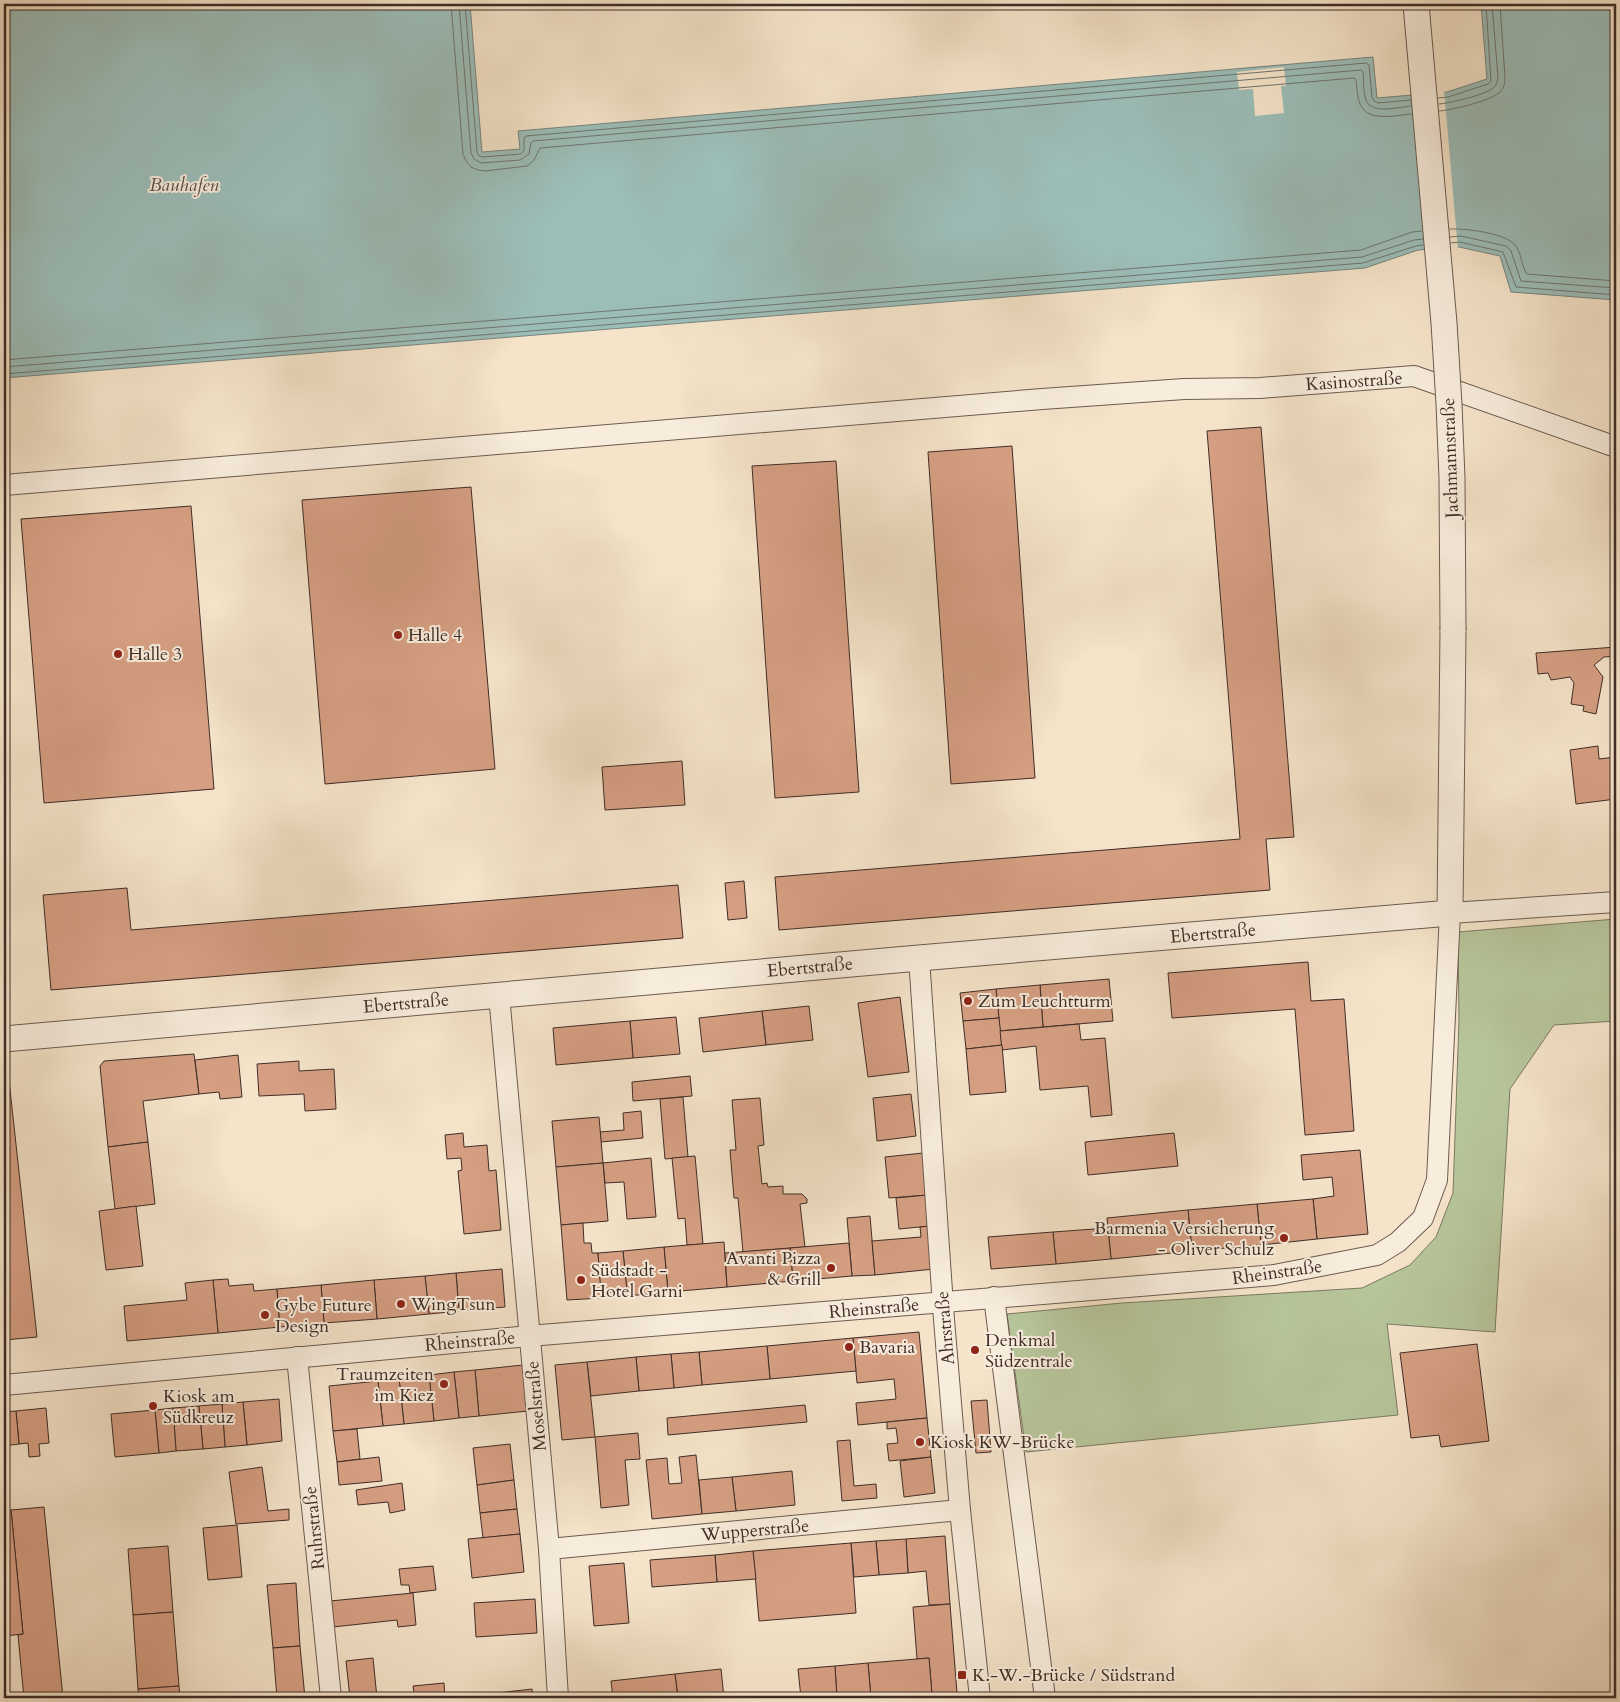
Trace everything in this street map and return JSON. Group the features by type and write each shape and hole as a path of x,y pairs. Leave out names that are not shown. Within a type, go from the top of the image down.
{"street":[{"name":"Jachmannstraße","path":"1416,4 1444,323 1452,495 1453,630 1450,913"},
{"name":"Kasinostraße","path":"4,485 1051,398 1184,389 1260,388 1414,376 1616,447"},
{"name":"Ebertstraße","path":"4,1039 919,958 1450,913 1616,902"},
{"name":"Rheinstraße","path":"4,1385 529,1336 1274,1275 1378,1255 1398,1242 1423,1218 1437,1180 1450,913"},
{"name":"Ahrstraße","path":"919,958 942,1303 960,1510 980,1698"},
{"name":"Moselstraße","path":"500,995 549,1549 558,1698"},
{"path":"994,1297 1045,1698"},
{"name":"Ruhrstraße","path":"297,1357 331,1698"},
{"name":"Wupperstraße","path":"549,1549 960,1510"}],"green space":[{"path":"1616,919 1616,1021 1554,1025 1510,1089 1495,1332 1387,1324 1398,1415 1026,1452 1007,1314 1122,1303 1362,1288 1410,1265 1436,1237 1453,1193 1459,1020 1458,932"}],"water":[{"name":"Bauhafen","path":"4,4 470,4 482,152 520,149 518,131 1373,57 1377,98 1447,92 1487,79 1481,4 1616,4 1616,300 1511,292 1500,256 1459,247 1418,250 1365,268 4,378"}],"pier":[{"path":"1284,67 1286,86 1281,86 1284,113 1255,116 1253,89 1239,90 1237,72"},
{"path":"1444,90 1458,250 1438,251 1423,91"}],"building":[{"path":"1261,427 1294,837 1266,839 1270,890 779,930 775,877 1240,839 1207,431"},
{"path":"1012,446 1035,778 951,784 928,452"},
{"path":"836,461 859,792 775,798 752,466"},
{"name":"Halle 4","path":"471,487 495,769 325,784 302,500"},
{"name":"Halle 3","path":"191,506 214,789 44,803 21,519"},
{"path":"1616,647 1616,656 1604,657 1594,665 1603,677 1596,714 1583,711 1584,706 1571,704 1574,683 1570,677 1551,680 1548,673 1538,674 1536,653"},
{"path":"1598,746 1599,759 1616,757 1616,799 1576,804 1570,750"},
{"path":"682,761 685,805 605,810 602,767"},
{"path":"744,881 747,918 728,920 725,883"},
{"path":"678,885 683,938 51,990 43,895 127,888 131,930"},
{"path":"1308,962 1311,1001 1344,999 1354,1131 1305,1135 1295,1009 1172,1018 1168,973"},
{"path":"1109,979 1113,1021 1043,1027 1040,985"},
{"path":"1040,985 1043,1027 1000,1031 996,989"},
{"path":"996,989 999,1018 963,1021 960,993"},
{"path":"900,997 909,1072 868,1077 858,1003"},
{"path":"809,1006 813,1040 766,1045 762,1011"},
{"path":"762,1011 766,1045 703,1052 699,1018"},
{"path":"676,1017 680,1054 633,1058 630,1021"},
{"path":"999,1018 1002,1045 966,1049 963,1021"},
{"path":"630,1021 633,1058 556,1065 553,1028"},
{"path":"1079,1024 1081,1040 1105,1038 1112,1115 1091,1117 1088,1086 1040,1090 1036,1046 1002,1050 1000,1031"},
{"path":"1002,1045 1006,1092 970,1095 966,1049"},
{"path":"194,1054 199,1094 143,1101 148,1142 108,1147 100,1066 104,1061"},
{"path":"238,1055 242,1097 220,1099 219,1092 199,1094 195,1060"},
{"path":"299,1061 299,1071 334,1069 336,1109 305,1111 304,1094 259,1096 257,1064"},
{"path":"8,1071 37,1337 4,1340 4,1072"},
{"path":"690,1076 692,1096 633,1101 632,1082"},
{"path":"911,1094 916,1136 877,1141 873,1098"},
{"path":"683,1097 688,1157 665,1159 660,1099"},
{"path":"760,1098 764,1145 758,1146 762,1184 767,1183 768,1187 783,1186 783,1194 802,1194 807,1199 807,1203 800,1204 805,1247 743,1252 738,1198 734,1198 730,1150 736,1150 732,1100"},
{"path":"641,1111 643,1138 601,1142 600,1132 624,1130 623,1113"},
{"path":"599,1117 603,1163 556,1167 552,1121"},
{"path":"463,1133 464,1147 487,1145 489,1171 496,1170 501,1230 464,1234 458,1171 462,1170 461,1158 447,1159 445,1135"},
{"path":"1174,1133 1178,1166 1088,1175 1085,1142"},
{"path":"148,1142 155,1204 115,1209 108,1147"},
{"path":"1360,1150 1368,1234 1317,1239 1313,1199 1334,1196 1332,1177 1303,1180 1301,1155"},
{"path":"923,1153 927,1195 889,1198 885,1157"},
{"path":"695,1156 703,1244 687,1245 685,1218 678,1219 672,1158"},
{"path":"651,1158 656,1217 627,1219 624,1182 605,1183 603,1163"},
{"path":"603,1163 608,1221 561,1225 556,1167"},
{"path":"927,1195 930,1226 899,1229 896,1198"},
{"path":"1313,1199 1317,1239 1261,1245 1257,1204"},
{"path":"1257,1204 1261,1245 1192,1251 1188,1210"},
{"path":"136,1206 143,1266 106,1270 99,1211"},
{"path":"1188,1210 1192,1251 1111,1259 1107,1218"},
{"path":"870,1216 875,1275 852,1276 847,1218"},
{"path":"583,1223 584,1243 591,1243 592,1253 598,1253 602,1298 567,1300 561,1225"},
{"path":"930,1226 934,1269 875,1275 872,1241 921,1237 920,1227"},
{"path":"1108,1228 1111,1259 1056,1264 1053,1232"},
{"path":"1053,1232 1056,1264 991,1269 988,1237"},
{"path":"724,1242 727,1287 668,1292 664,1247"},
{"path":"849,1243 852,1276 793,1281 790,1248"},
{"path":"664,1247 668,1292 627,1296 623,1251"},
{"path":"790,1248 793,1281 727,1287 725,1253"},
{"path":"623,1251 627,1291 601,1293 598,1253"},
{"path":"502,1269 505,1307 459,1311 456,1273"},
{"path":"456,1273 459,1311 429,1314 425,1276"},
{"path":"425,1276 429,1314 377,1319 374,1280"},
{"path":"228,1279 229,1286 253,1284 254,1291 277,1289 280,1327 218,1333 213,1280"},
{"path":"213,1280 218,1333 127,1341 124,1306 187,1300 185,1283"},
{"path":"374,1280 377,1319 324,1323 321,1285"},
{"path":"321,1285 324,1323 280,1327 277,1289"},
{"path":"919,1332 927,1418 858,1425 856,1403 896,1399 894,1379 857,1383 853,1338"},
{"path":"853,1338 856,1371 770,1379 767,1346"},
{"path":"1477,1344 1489,1441 1441,1447 1439,1435 1411,1438 1400,1353"},
{"path":"767,1346 770,1379 702,1385 699,1352"},
{"path":"699,1352 702,1385 674,1388 671,1354"},
{"path":"671,1354 674,1388 639,1391 636,1357"},
{"path":"636,1357 639,1391 591,1396 587,1362"},
{"path":"587,1362 595,1437 562,1440 555,1365"},
{"path":"523,1365 528,1411 479,1416 475,1370"},
{"path":"475,1370 479,1416 459,1418 454,1372"},
{"path":"454,1372 459,1418 434,1421 429,1375"},
{"path":"429,1375 434,1421 404,1424 399,1378"},
{"path":"399,1378 404,1424 383,1426 378,1381"},
{"path":"378,1381 383,1426 333,1431 329,1386"},
{"path":"279,1399 282,1441 247,1445 243,1402"},
{"path":"987,1400 991,1452 976,1453 971,1401"},
{"path":"243,1402 247,1445 225,1447 222,1404"},
{"path":"222,1404 225,1447 203,1449 199,1406"},
{"path":"805,1405 807,1422 668,1435 667,1418"},
{"path":"199,1406 203,1449 176,1451 173,1408"},
{"path":"46,1408 49,1443 39,1444 40,1456 29,1457 28,1443 19,1444 16,1411"},
{"path":"173,1408 176,1451 159,1453 155,1410"},
{"path":"155,1410 159,1453 115,1457 111,1414"},
{"path":"16,1411 19,1444 4,1446 4,1412"},
{"path":"927,1418 931,1457 889,1461 887,1444 898,1443 896,1428 887,1429 887,1422"},
{"path":"357,1429 360,1459 337,1462 333,1431"},
{"path":"638,1433 640,1459 625,1460 629,1505 601,1508 595,1437"},
{"path":"850,1440 854,1486 876,1484 877,1498 842,1501 837,1441"},
{"path":"510,1444 514,1480 477,1485 473,1448"},
{"path":"696,1455 702,1514 652,1519 646,1460 667,1458 669,1484 682,1483 679,1457"},
{"path":"379,1457 382,1481 339,1485 337,1462"},
{"path":"931,1457 935,1493 904,1497 900,1461"},
{"path":"262,1467 268,1511 289,1509 289,1520 236,1524 229,1472"},
{"path":"792,1471 795,1505 736,1511 732,1477"},
{"path":"732,1477 736,1511 702,1514 699,1480"},
{"path":"514,1480 517,1509 480,1513 477,1485"},
{"path":"402,1483 405,1510 390,1513 388,1502 358,1505 356,1490"},
{"path":"44,1507 63,1698 24,1698 18,1635 23,1634 11,1510"},
{"path":"517,1509 520,1534 483,1538 480,1513"},
{"path":"11,1510 23,1634 4,1636 4,1511"},
{"path":"237,1525 242,1577 208,1580 203,1528"},
{"path":"520,1534 524,1572 472,1578 468,1539"},
{"path":"945,1536 950,1604 929,1605 926,1571 908,1573 906,1539"},
{"path":"906,1539 908,1573 879,1575 876,1541"},
{"path":"876,1541 879,1575 854,1577 851,1543"},
{"path":"851,1543 856,1613 759,1621 753,1551"},
{"path":"168,1546 173,1612 133,1615 128,1549"},
{"path":"753,1551 756,1579 717,1582 715,1555"},
{"path":"715,1555 717,1582 652,1587 650,1560"},
{"path":"624,1563 629,1623 594,1626 589,1566"},
{"path":"433,1566 436,1590 410,1593 409,1585 401,1585 399,1569"},
{"path":"296,1583 300,1646 273,1648 267,1585"},
{"path":"413,1593 416,1625 398,1627 397,1620 333,1627 330,1601"},
{"path":"535,1599 537,1633 476,1637 474,1603"},
{"path":"950,1604 957,1693 932,1695 929,1658 917,1659 913,1607"},
{"path":"173,1612 179,1686 138,1689 133,1615"},
{"path":"300,1646 305,1698 277,1698 273,1648"},
{"path":"373,1658 377,1698 350,1698 346,1661"},
{"path":"929,1658 932,1695 871,1698 868,1663"},
{"path":"868,1663 871,1698 837,1698 835,1666"},
{"path":"835,1666 837,1698 801,1698 798,1669"},
{"path":"721,1669 724,1698 678,1698 675,1674"},
{"path":"675,1674 678,1698 613,1698 611,1681"},
{"path":"444,1683 445,1698 415,1698 413,1686"},
{"path":"179,1686 180,1698 139,1698 138,1689"},
{"path":"532,1689 533,1698 472,1698 471,1696"}],"place":[{"name":"Halle 4","path":"398,635"},
{"name":"Halle 3","path":"118,654"},
{"name":"Zum Leuchtturm","path":"968,1001"},
{"name":"Barmenia Versicherung - Oliver Schulz","path":"1284,1238"},
{"name":"Avanti Pizza & Grill","path":"831,1268"},
{"name":"Südstadt - Hotel Garni","path":"581,1280"},
{"name":"WingTsun","path":"401,1304"},
{"name":"Gybe Future Design","path":"265,1315"},
{"name":"Bavaria","path":"849,1347"},
{"name":"Denkmal Südzentrale","path":"975,1350"},
{"name":"Traumzeiten im Kiez","path":"444,1384"},
{"name":"Kiosk am Südkreuz","path":"153,1406"},
{"name":"Kiosk KW-Brücke","path":"920,1442"},
{"name":"K.-W.-Brücke / Südstrand","path":"962,1675"}]}
